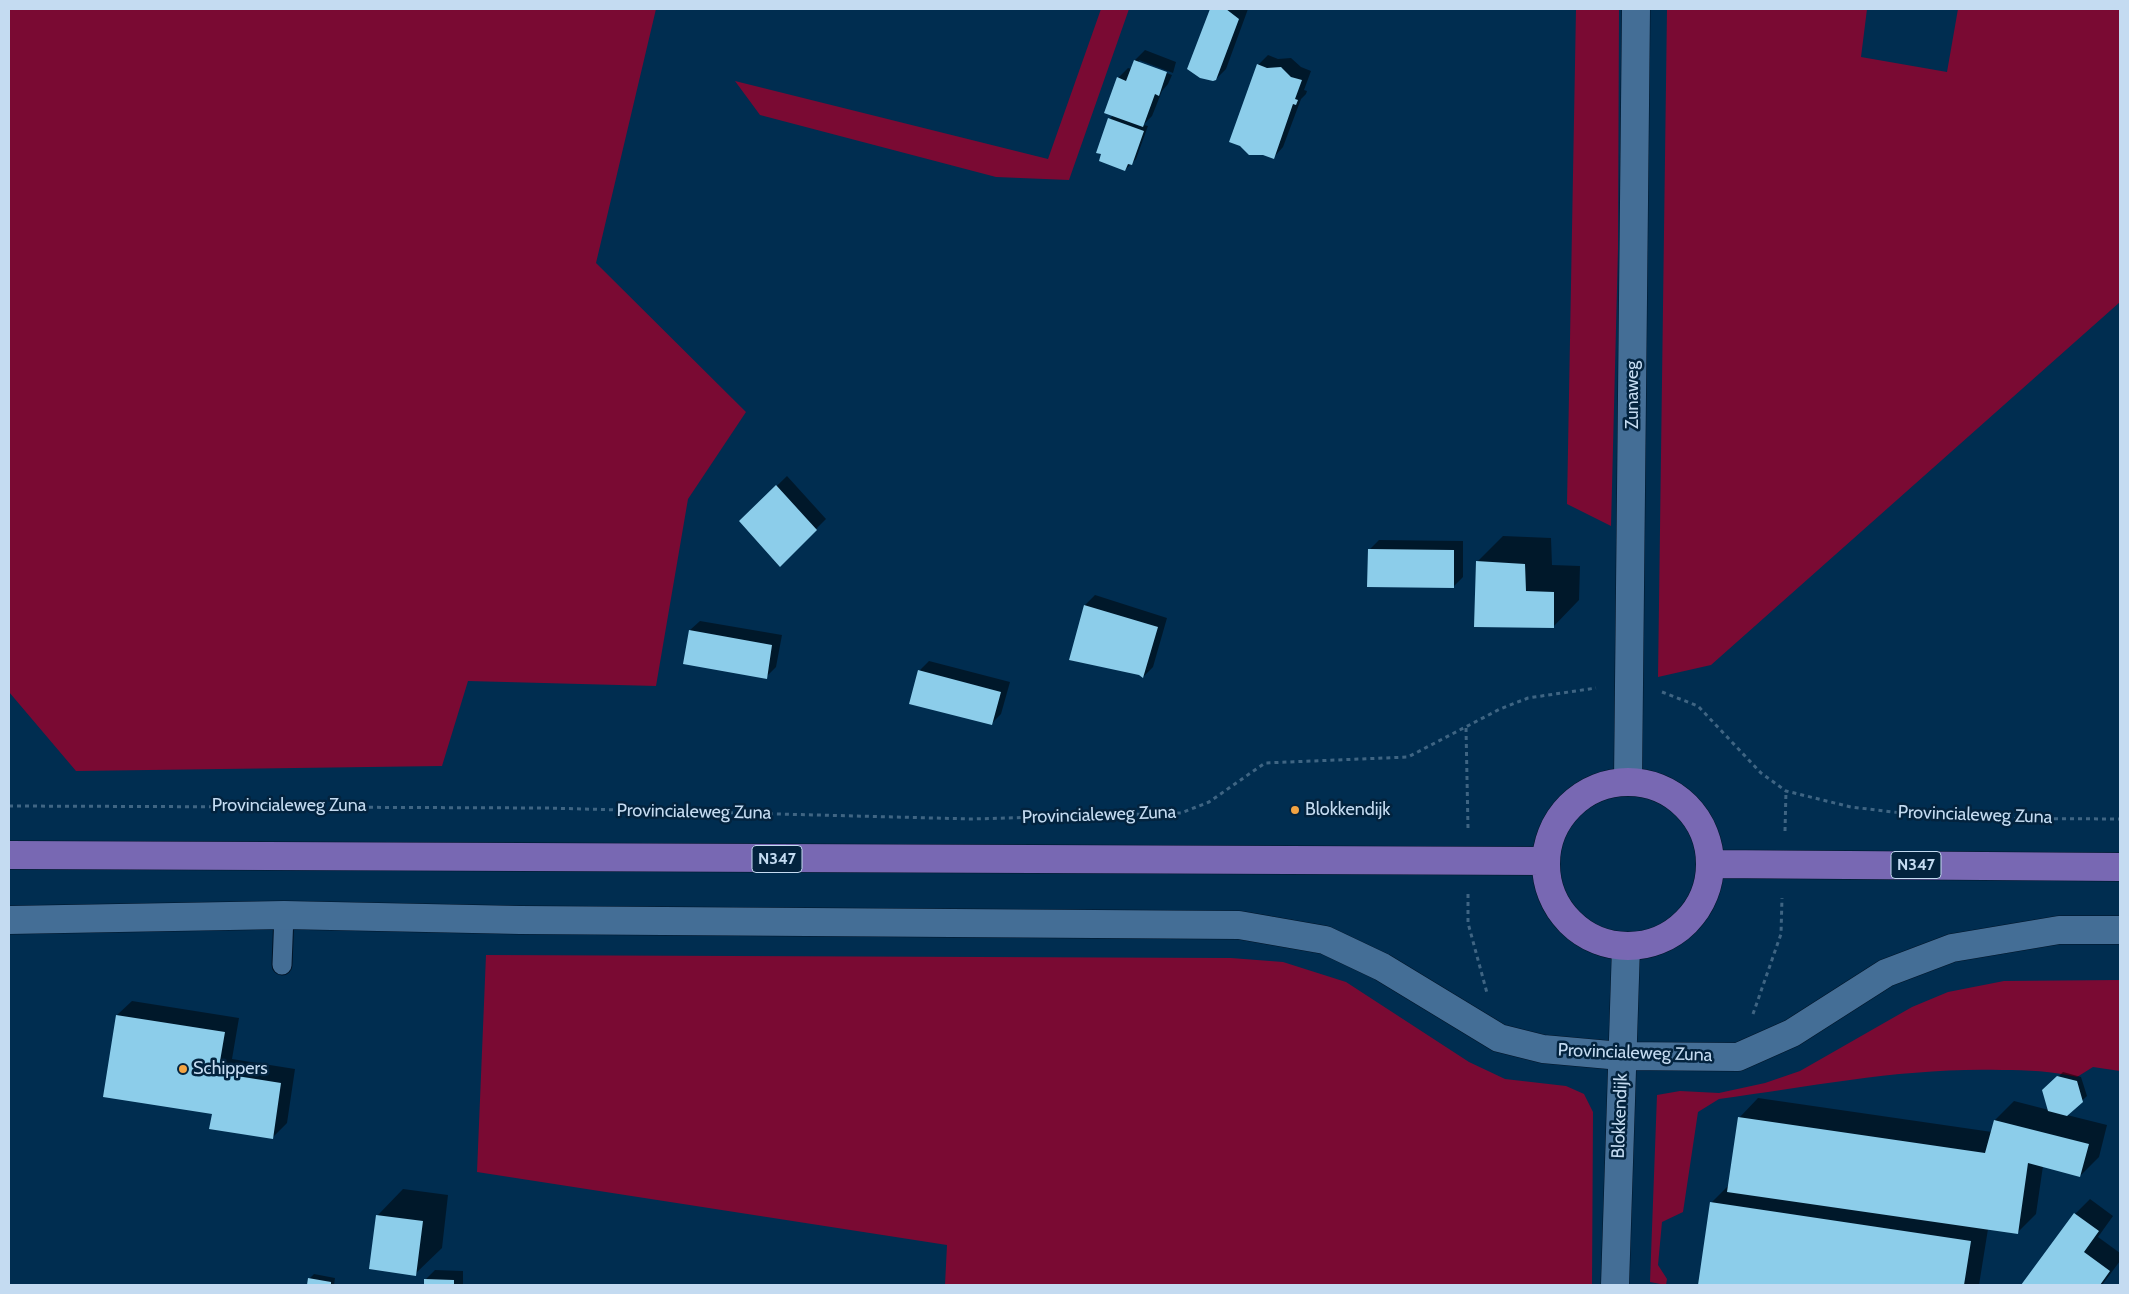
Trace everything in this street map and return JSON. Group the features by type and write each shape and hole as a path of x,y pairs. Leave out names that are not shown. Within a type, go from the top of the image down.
{"main road":[{"path":"1628,781 1662,789 1683,802 1702,826 1711,864 1702,902 1681,928 1654,943 1626,947 1593,939 1573,926 1551,895 1545,861 1550,837 1562,813 1593,788 1628,781"},
{"name":"N347","path":"9,855 1545,861"},
{"name":"N347","path":"1711,864 2120,867"}],"street":[{"name":"Zunaweg","path":"1628,781 1631,686 1636,9"},
{"name":"Provincialeweg Zuna","path":"9,920 284,915 520,920 1239,925 1325,940 1382,968 1499,1038 1543,1049 1621,1056 1738,1057 1792,1034 1886,973 1952,948 2059,930 2120,930"},
{"name":"Blokkendijk","path":"1615,1285 1626,947"}],"lane":[{"path":"282,964 284,915"}],"path":[{"name":"Provincialeweg Zuna","path":"9,806 488,807 972,818 1182,813 1209,802 1265,763 1408,757 1500,710 1528,698 1581,689 1631,686 1665,693 1698,706 1761,773 1786,791 1851,808 1944,818 2120,819"},
{"path":"1738,1057 1781,934 1786,791"}],"shaded area":[{"path":"9,9 656,9 596,263 746,412 688,499 656,686 468,681 442,766 76,771 9,692"},
{"path":"1101,9 1129,9 1069,180 996,177 760,115 735,81 1048,159"},
{"path":"1576,9 1619,9 1618,249 1611,526 1567,504"},
{"path":"1667,9 1867,9 1861,57 1947,72 1958,9 2120,9 2120,302 1711,665 1658,677"},
{"path":"486,955 1231,958 1283,962 1346,982 1469,1062 1505,1079 1566,1086 1584,1094 1593,1112 1592,1285 945,1285 947,1245 477,1172"},
{"path":"2120,980 2120,1071 2093,1067 2077,1077 2049,1072 2012,1070 1931,1071 1895,1074 1719,1099 1698,1112 1683,1212 1662,1222 1658,1265 1667,1279 1666,1285 1650,1282 1657,1095 1680,1091 1719,1093 1765,1083 1800,1071 1912,1007 1948,992 2004,981"}],"building":[{"path":"1210,9 1226,9 1239,19 1216,80 1213,81 1200,78 1187,69"},
{"path":"1134,60 1167,72 1159,96 1155,94 1143,127 1104,113 1117,77 1126,81"},
{"path":"1257,64 1267,68 1281,67 1291,77 1302,80 1295,99 1298,100 1296,105 1293,104 1274,159 1263,155 1249,155 1240,146 1229,142"},
{"path":"1108,118 1144,131 1132,165 1128,164 1125,171 1099,161 1101,154 1096,153"},
{"path":"776,485 817,530 780,567 739,521"},
{"path":"1368,549 1454,550 1454,588 1367,587"},
{"path":"1476,561 1525,564 1526,591 1554,592 1554,628 1474,627"},
{"path":"1084,605 1158,627 1143,678 1139,675 1069,660"},
{"path":"689,630 772,645 767,679 683,664"},
{"path":"918,670 1001,692 992,725 909,704"},
{"path":"116,1015 225,1032 218,1073 281,1083 273,1139 209,1129 212,1114 103,1097"},
{"path":"2057,1076 2077,1081 2083,1102 2067,1116 2048,1111 2042,1090"},
{"path":"1738,1117 1985,1153 1994,1120 2089,1144 2080,1177 2028,1163 2018,1234 1727,1192"},
{"path":"1710,1202 1971,1241 1964,1285 1698,1285"},
{"path":"2074,1213 2099,1231 2084,1252 2110,1271 2100,1285 2021,1285"},
{"path":"376,1215 423,1221 416,1276 369,1269"},
{"path":"308,1278 331,1282 331,1285 307,1285"},
{"path":"424,1279 454,1280 454,1285 424,1285"}],"place":[{"name":"Blokkendijk","path":"1295,810"},
{"name":"Schippers","path":"183,1069"}]}
